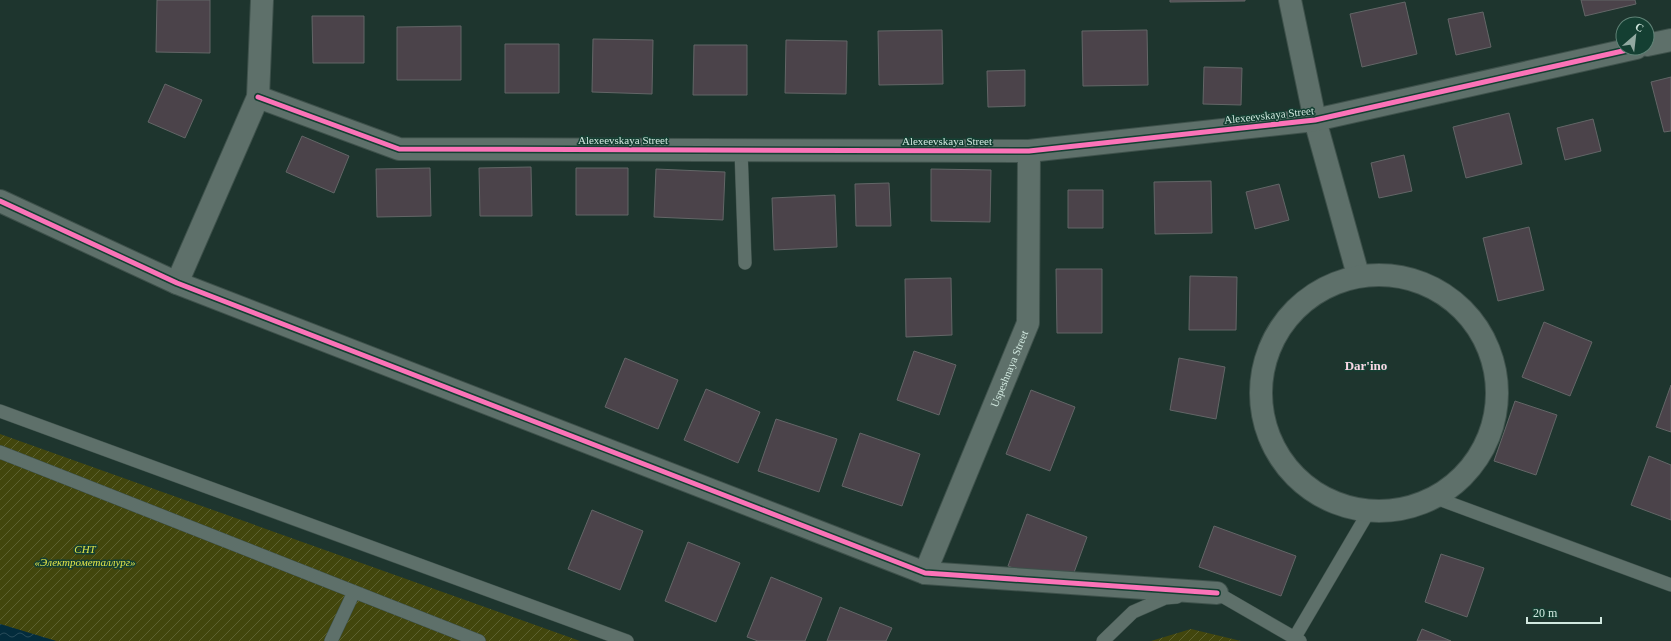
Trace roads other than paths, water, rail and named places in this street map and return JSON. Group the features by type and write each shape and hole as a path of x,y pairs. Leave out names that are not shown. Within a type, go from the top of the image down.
{"street":[{"path":"177,283 258,97 262,0"},
{"path":"1290,0 1315,120 1358,275"},
{"path":"1655,44 1671,40"},
{"name":"Alexeevskaya Street","path":"258,97 399,149 1029,151 1315,120 1615,53"},
{"name":"Uspeshnaya Street","path":"925,573 1028,323 1029,151"},
{"path":"0,201 177,283 925,573 1217,593"},
{"path":"1358,275 1410,278 1456,302 1489,345 1499,397 1483,454 1456,486 1424,504 1368,513 1333,503 1301,484 1270,444 1260,408 1263,364 1282,324 1310,295 1358,275"}],"lane":[{"path":"742,150 745,263"},
{"path":"0,411 628,641"},
{"path":"0,452 479,641"},
{"path":"1436,498 1671,585"},
{"path":"1103,641 1133,612 1165,598 1217,593 1297,639 1368,513"},
{"path":"331,641 354,592"}],"water":[{"path":"0,624 56,641 0,641"}],"district":[{"name":"Dar'ino","path":"1366,365"}],"park label":[{"name":"СНТ «Электрометаллург»","path":"85,555"}]}
